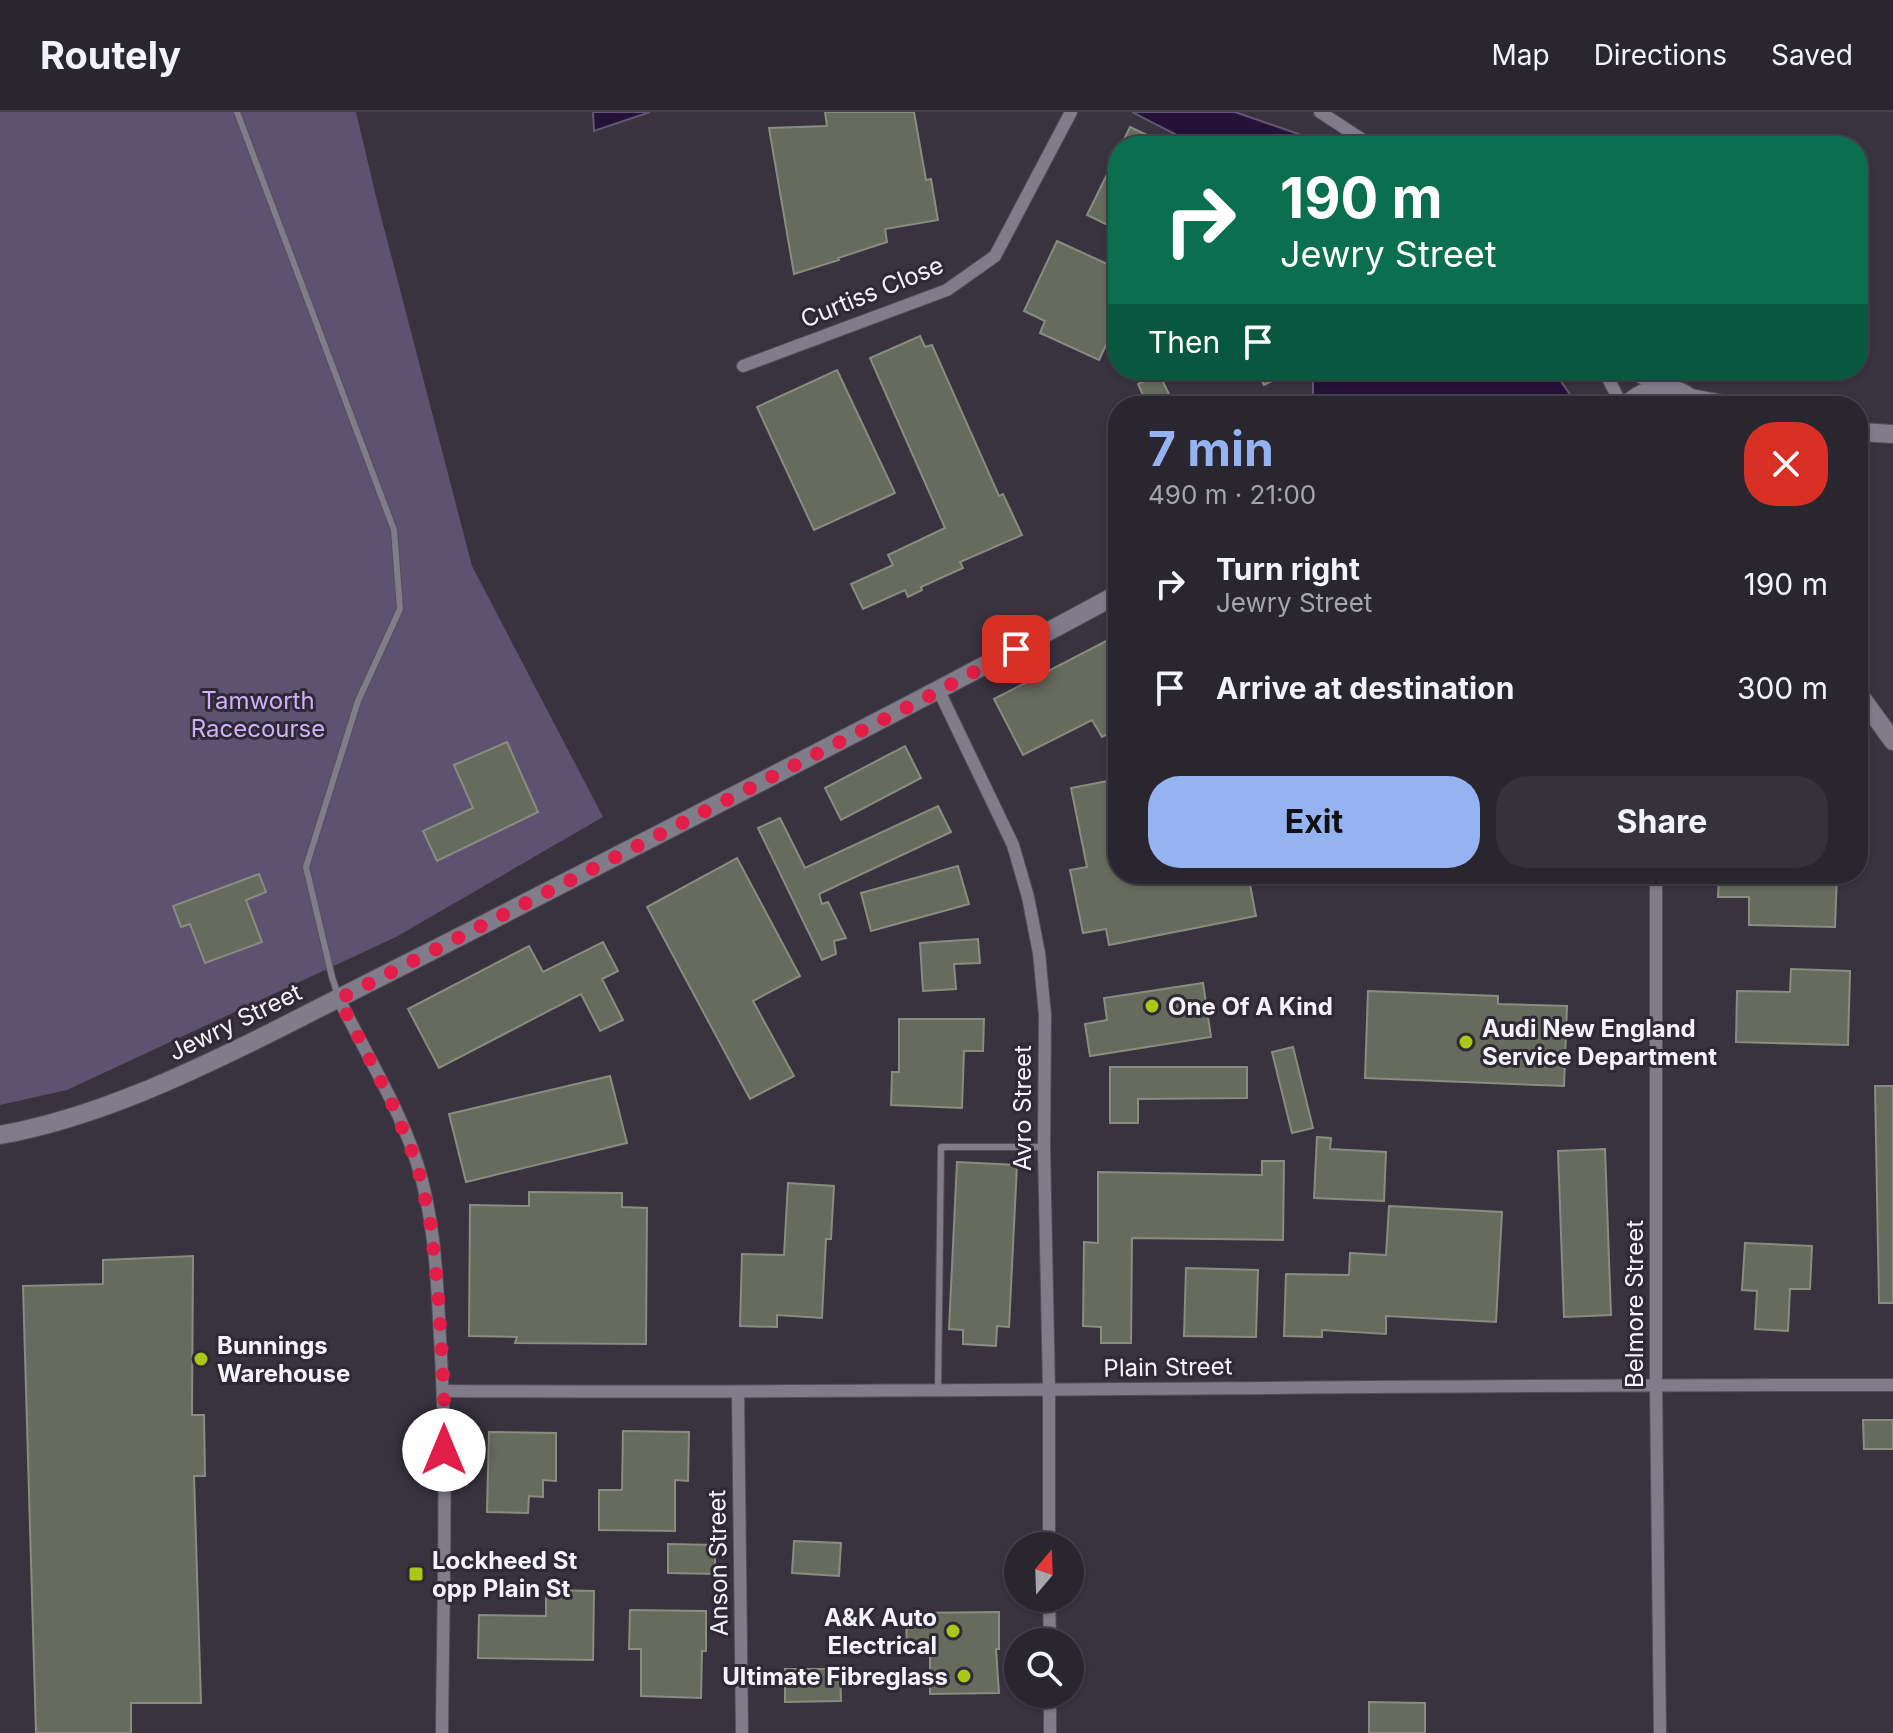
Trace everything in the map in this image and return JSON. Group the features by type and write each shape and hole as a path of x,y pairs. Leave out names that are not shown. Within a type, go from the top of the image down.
{"main road":[{"path":"1637,396 1664,388 1686,396"},
{"name":"Jewry Street","path":"0,1135 87,1114 231,1052 939,691 1108,599"},
{"path":"1868,707 1893,741"}],"street":[{"name":"Curtiss Close","path":"743,366 947,290 995,256 1071,112"},
{"path":"1320,112 1357,136"},
{"path":"1647,380 1664,388"},
{"name":"Avro Street","path":"939,691 1013,845 1028,897 1039,953 1045,1015 1049,1532"},
{"name":"Belmore Street","path":"1656,884 1660,1733"},
{"path":"339,999 390,1099 417,1164 430,1220 444,1391 442,1733"},
{"name":"Plain Street","path":"444,1391 738,1393 1893,1385"},
{"name":"Anson Street","path":"738,1393 742,1733"},
{"path":"1050,1708 1050,1733"}],"lane":[{"path":"237,112 394,530 400,609 358,701 306,867 339,999"},
{"path":"938,1391 941,1147 1044,1147"}],"green space":[{"name":"Tamworth Racecourse","path":"0,112 356,112 472,566 603,817 396,937 67,1090 0,1105"}],"shaded area":[{"path":"593,112 650,112 594,131"},
{"path":"1132,112 1235,112 1304,136 1179,136"},
{"path":"1313,380 1560,380 1571,396 1313,396"}],"building":[{"path":"825,112 914,112 926,180 931,179 938,220 885,229 887,242 794,274 769,128 827,126"},
{"path":"1130,127 1149,136 1126,136"},
{"path":"1108,172 1108,225 1087,215"},
{"path":"1057,241 1108,264 1108,346 1099,360 1040,333 1045,321 1024,311"},
{"path":"920,336 925,347 932,345 999,496 1003,494 1022,535 960,562 963,568 921,587 922,590 908,597 905,590 863,609 851,584 893,565 888,555 945,528 870,358"},
{"path":"837,370 895,493 814,530 757,407"},
{"path":"1146,380 1162,380 1170,396 1143,396 1138,384"},
{"path":"1108,640 1108,734 1102,737 1092,720 1023,755 994,699"},
{"path":"507,742 538,812 437,861 423,831 473,808 454,765"},
{"path":"905,746 921,778 841,820 825,788"},
{"path":"1108,781 1108,884 1250,884 1256,916 1109,945 1106,929 1083,933 1070,870 1087,867 1071,788"},
{"path":"938,806 951,832 819,894 822,904 828,902 846,938 834,941 836,954 822,960 758,828 780,818 805,868"},
{"path":"737,858 800,976 753,1001 794,1076 750,1099 647,907"},
{"path":"958,866 969,904 871,931 861,893"},
{"path":"259,874 266,892 246,900 262,942 205,963 190,924 181,927 173,906"},
{"path":"1719,884 1837,884 1835,927 1749,925 1749,897 1718,897"},
{"path":"978,939 980,963 954,964 956,989 923,991 920,943"},
{"path":"603,942 618,971 602,979 623,1020 600,1031 581,994 439,1068 408,1009 529,946 543,972"},
{"path":"1791,969 1850,971 1848,1045 1736,1042 1737,991 1790,992"},
{"path":"1203,983 1211,1037 1090,1056 1085,1024 1107,1020 1104,998"},
{"name":"Audi New England Service Department","path":"1368,991 1498,996 1498,1004 1567,1006 1564,1086 1365,1078"},
{"path":"899,1019 984,1019 983,1051 964,1051 962,1108 891,1105 892,1072 899,1072"},
{"path":"1293,1047 1313,1128 1292,1133 1272,1052"},
{"path":"1110,1067 1247,1067 1247,1098 1138,1099 1138,1123 1110,1123"},
{"path":"610,1076 627,1143 466,1182 449,1114"},
{"path":"1875,1086 1893,1086 1893,1303 1879,1303"},
{"path":"1317,1137 1331,1138 1330,1149 1386,1152 1384,1201 1314,1198"},
{"path":"1605,1149 1611,1315 1564,1317 1558,1151"},
{"path":"1262,1161 1284,1161 1283,1240 1132,1238 1131,1343 1101,1343 1101,1327 1083,1326 1084,1242 1098,1243 1098,1172 1262,1175"},
{"path":"957,1162 1017,1165 1009,1327 997,1326 996,1346 963,1344 963,1330 949,1329"},
{"path":"788,1183 834,1186 831,1239 826,1239 822,1318 777,1315 777,1327 740,1326 742,1254 784,1255"},
{"path":"529,1192 622,1193 622,1207 647,1208 646,1344 515,1343 517,1337 469,1336 470,1205 529,1206"},
{"path":"1389,1206 1502,1212 1496,1322 1386,1316 1386,1334 1322,1330 1322,1337 1284,1336 1286,1274 1349,1275 1350,1253 1386,1255"},
{"path":"1745,1243 1812,1246 1810,1289 1790,1289 1788,1331 1755,1329 1757,1291 1742,1290"},
{"name":"Bunnings Warehouse","path":"193,1256 192,1415 204,1415 205,1476 194,1476 201,1703 131,1703 131,1733 36,1733 23,1286 103,1284 103,1260"},
{"path":"1186,1268 1258,1270 1256,1337 1184,1336"},
{"path":"1863,1420 1893,1420 1893,1449 1864,1449"},
{"path":"623,1431 689,1432 688,1481 675,1480 675,1531 599,1530 599,1490 622,1490"},
{"path":"489,1432 556,1433 556,1481 543,1480 543,1497 529,1496 528,1513 487,1512"},
{"path":"794,1541 841,1543 839,1576 792,1573"},
{"path":"668,1544 715,1545 715,1574 668,1573"},
{"path":"546,1590 594,1591 593,1660 478,1658 479,1615 546,1616"},
{"path":"630,1610 706,1611 701,1698 641,1696 641,1649 629,1649"},
{"path":"999,1612 999,1649 996,1649 999,1693 930,1694 930,1651 907,1651 906,1613"},
{"path":"785,1669 840,1669 841,1701 785,1702"},
{"path":"1369,1702 1425,1703 1425,1733 1369,1733"}],"place":[{"name":"One Of A Kind","path":"1152,1006"},
{"name":"Audi New England Service Department","path":"1466,1042"},
{"name":"Bunnings Warehouse","path":"201,1359"},
{"name":"Lockheed St opp Plain St","path":"416,1574"},
{"name":"A&K Auto Electrical","path":"953,1631"},
{"name":"Ultimate Fibreglass","path":"964,1676"}],"route":[{"path":"444,1450 438,1291 430,1220 417,1164 390,1099 339,999 1016,649"}]}
